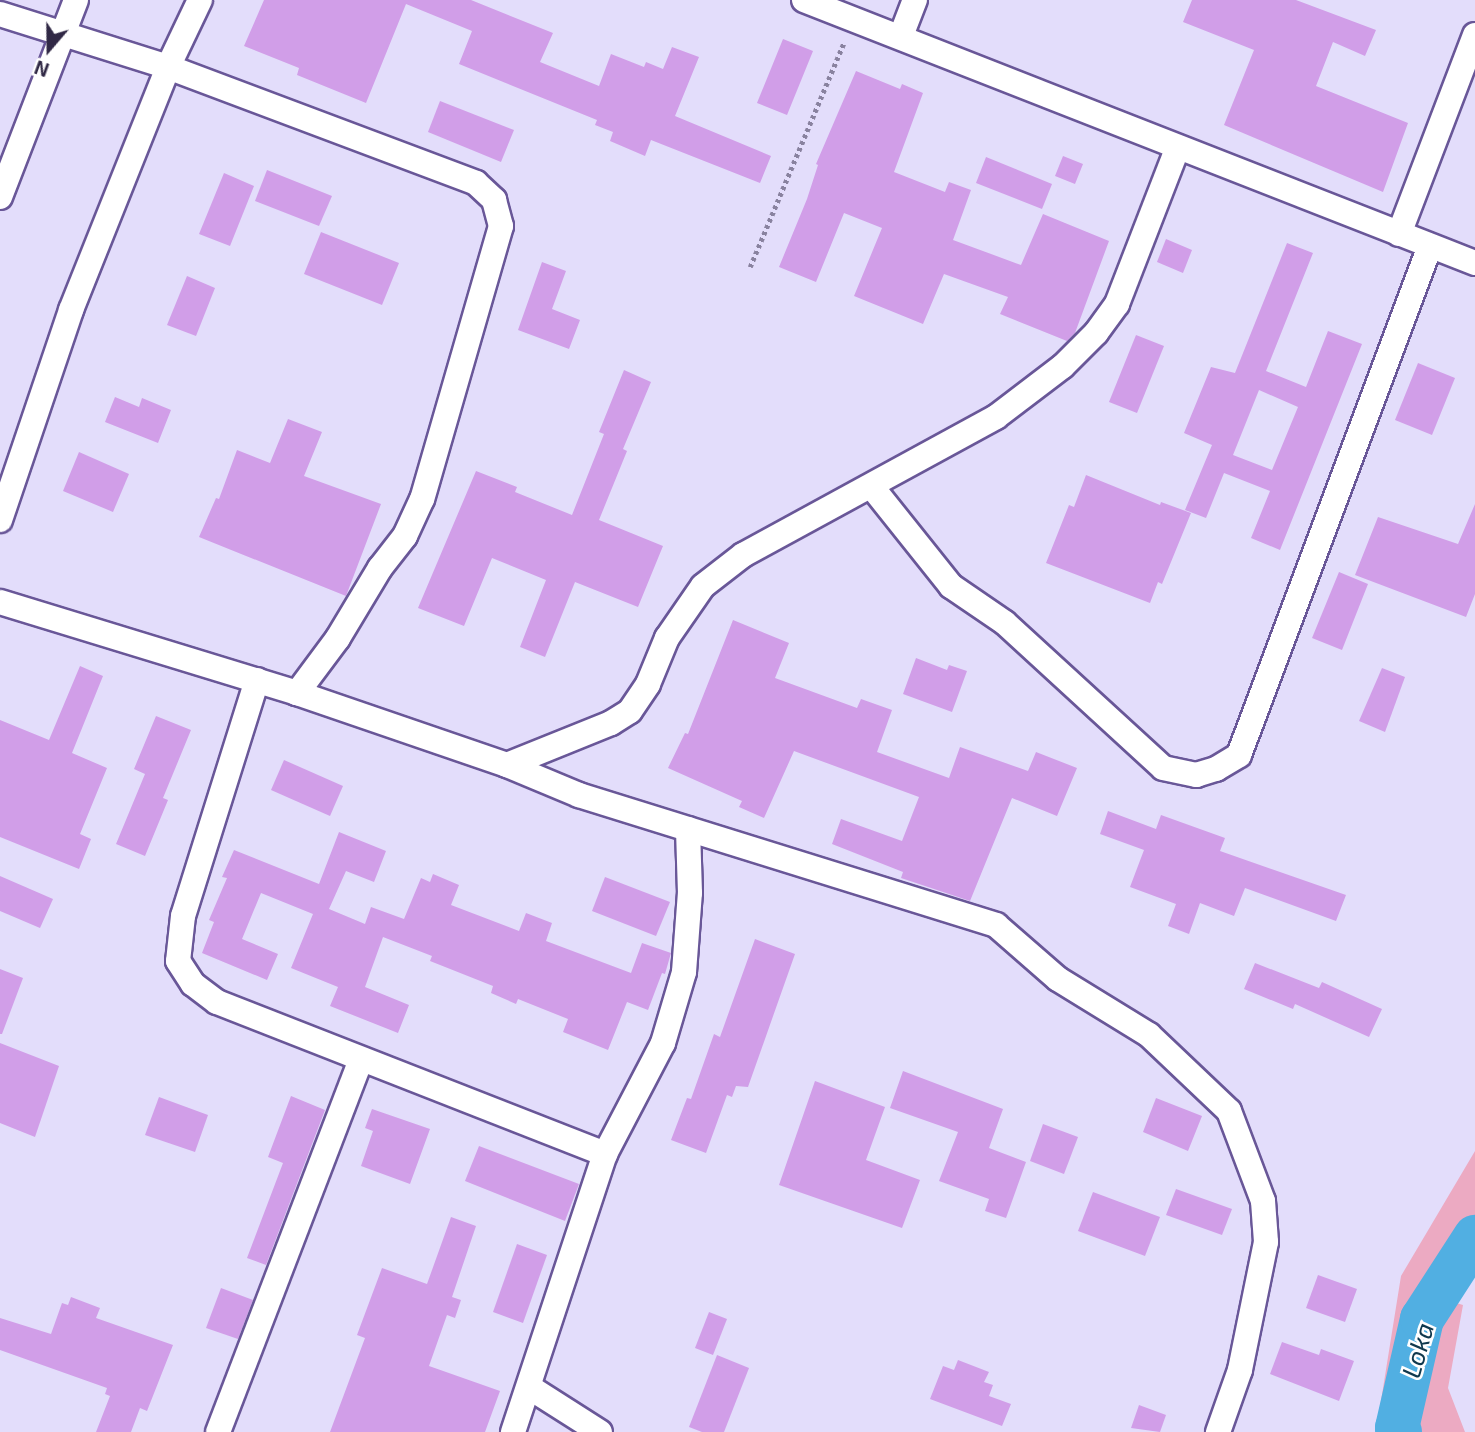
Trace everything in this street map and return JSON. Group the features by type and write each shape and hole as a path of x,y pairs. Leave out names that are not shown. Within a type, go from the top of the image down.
{"street":[{"path":"0,197 76,0"},
{"path":"0,520 71,310 168,67 200,0"},
{"path":"804,0 1475,263"},
{"path":"901,36 915,0"},
{"path":"0,14 168,67 476,183 494,201 501,226 422,499 405,536 380,568 338,638 297,693"},
{"path":"1399,234 1475,35"},
{"path":"507,765 611,723 630,710 648,684 667,638 703,586 743,555 996,417 1063,366 1096,333 1117,304 1178,148"},
{"path":"872,487 951,586 1004,623 1163,768 1196,775 1216,769 1239,755 1430,246"},
{"path":"0,602 257,680 507,765 579,794 996,925 1058,979 1149,1035 1229,1111 1263,1201 1266,1242 1240,1370 1218,1432"},
{"path":"257,680 183,916 178,961 193,984 217,1002 605,1154"},
{"path":"513,1432 605,1154 663,1043 684,972 690,893 688,829"},
{"path":"218,1432 361,1059"},
{"path":"529,1387 600,1432"}],"path":[{"path":"750,267 854,18"}],"shaded area":[{"path":"1475,1151 1475,1267 1453,1302 1463,1305 1448,1388 1465,1432 1376,1432 1401,1276"}],"building":[{"path":"264,0 471,0 553,33 540,62 599,86 611,54 644,67 646,62 663,69 672,47 699,57 675,116 771,156 760,183 651,140 645,156 610,141 613,132 595,125 597,120 459,64 472,31 406,4 366,103 297,75 299,68 244,46"},
{"path":"1192,0 1296,0 1376,30 1365,56 1333,42 1316,86 1408,123 1383,192 1224,125 1254,50 1183,22"},
{"path":"783,39 813,51 787,115 757,103"},
{"path":"856,71 900,89 902,84 923,93 894,172 945,192 949,182 971,190 953,240 1021,265 1043,214 1109,241 1075,333 1067,341 1000,314 1008,297 944,274 923,324 854,296 882,228 844,213 816,282 779,267 807,199 818,165 816,164"},
{"path":"440,101 514,130 501,162 428,132"},
{"path":"1063,156 1083,164 1075,184 1055,176"},
{"path":"986,157 1052,184 1042,209 976,183"},
{"path":"267,170 332,196 319,226 255,201"},
{"path":"224,173 254,186 230,246 199,234"},
{"path":"321,232 399,263 382,305 304,274"},
{"path":"1166,239 1192,250 1183,273 1157,262"},
{"path":"1287,243 1313,253 1266,371 1306,387 1328,331 1362,344 1280,550 1251,538 1270,491 1224,473 1206,518 1185,510 1212,445 1184,433 1211,367 1235,373","holes":["1259,390 1298,407 1272,470 1233,455"]},
{"path":"542,262 566,271 552,309 580,320 569,349 518,330"},
{"path":"187,276 215,288 196,336 167,325"},
{"path":"1136,335 1164,346 1137,413 1109,402"},
{"path":"1418,363 1455,378 1432,435 1395,420"},
{"path":"624,370 651,382 623,449 627,451 599,520 663,546 638,607 575,582 545,657 520,647 546,580 492,558 464,626 418,608 476,471 517,487 515,492 572,515 604,434 599,432"},
{"path":"115,397 139,407 142,398 171,410 158,443 105,422"},
{"path":"288,419 322,432 304,476 381,504 346,596 199,537 216,498 219,499 237,450 270,463"},
{"path":"79,452 129,474 113,512 63,491"},
{"path":"1086,475 1160,505 1161,502 1191,513 1162,584 1158,582 1150,603 1046,563 1069,505 1074,507"},
{"path":"1475,504 1475,594 1466,617 1355,575 1378,517 1458,544"},
{"path":"1339,572 1368,584 1342,650 1312,638"},
{"path":"733,620 789,643 775,678 857,708 861,699 892,710 877,752 949,778 960,747 1028,771 1036,752 1077,768 1057,816 1012,798 970,901 901,878 903,872 832,844 841,819 902,841 919,797 794,751 764,818 739,807 742,801 668,768 685,733 688,734"},
{"path":"916,658 947,670 949,665 967,671 952,712 903,694"},
{"path":"80,666 103,676 72,753 107,768 80,834 91,839 79,869 0,837 0,720 49,740"},
{"path":"1382,668 1405,677 1385,732 1359,721"},
{"path":"156,716 191,730 163,798 168,800 145,856 116,844 145,774 134,769"},
{"path":"284,760 343,786 330,816 271,790"},
{"path":"1108,811 1156,829 1161,815 1225,838 1220,851 1346,895 1336,921 1245,888 1234,916 1200,903 1189,934 1168,926 1176,904 1130,887 1144,850 1100,834"},
{"path":"339,832 386,851 374,882 346,871 329,909 365,924 371,907 404,919 421,878 430,882 433,874 459,885 451,905 519,931 526,913 552,923 546,941 631,973 642,943 671,953 665,974 662,973 648,1010 627,1002 608,1050 563,1032 568,1019 518,999 516,1004 491,993 493,986 430,961 432,956 383,937 365,987 409,1005 398,1033 330,1006 338,987 291,968 313,914 261,893 242,939 278,954 267,980 202,953 214,922 209,920 227,878 222,877 234,850 319,884"},
{"path":"0,876 53,899 40,928 0,911"},
{"path":"605,877 670,902 656,936 592,911"},
{"path":"755,939 795,954 748,1087 736,1086 732,1097 727,1095 706,1153 671,1140 687,1098 691,1099 714,1034 720,1037"},
{"path":"1255,963 1319,988 1322,982 1382,1009 1369,1037 1295,1004 1293,1009 1244,989"},
{"path":"0,969 23,978 2,1034 0,1034"},
{"path":"0,1043 59,1066 35,1137 0,1123"},
{"path":"903,1071 1003,1109 989,1148 1026,1162 1006,1218 985,1211 989,1199 939,1181 958,1132 890,1108"},
{"path":"815,1081 885,1107 866,1160 920,1180 902,1228 779,1185"},
{"path":"291,1096 325,1110 266,1265 247,1258 283,1163 268,1157"},
{"path":"159,1097 208,1115 195,1152 145,1135"},
{"path":"1156,1098 1202,1116 1188,1151 1143,1132"},
{"path":"372,1109 430,1129 410,1184 361,1166 373,1131 365,1128"},
{"path":"1043,1124 1078,1137 1064,1174 1030,1161"},
{"path":"479,1146 579,1184 565,1221 465,1181"},
{"path":"1176,1189 1232,1209 1222,1235 1166,1215"},
{"path":"1093,1192 1160,1217 1145,1256 1078,1231"},
{"path":"451,1217 476,1226 452,1297 461,1300 455,1318 447,1315 429,1366 500,1391 485,1432 330,1432 365,1338 357,1335 382,1268 427,1284"},
{"path":"517,1244 547,1255 523,1323 493,1312"},
{"path":"1318,1275 1357,1289 1345,1322 1306,1308"},
{"path":"221,1288 253,1300 238,1339 206,1328"},
{"path":"71,1297 100,1308 96,1318 173,1345 147,1411 140,1408 131,1432 96,1432 110,1396 105,1394 107,1388 0,1350 0,1318 51,1334 62,1303 68,1305"},
{"path":"709,1312 727,1319 713,1355 695,1348"},
{"path":"1282,1342 1319,1355 1321,1349 1354,1361 1339,1401 1270,1374"},
{"path":"717,1355 749,1368 724,1432 702,1432 689,1427"},
{"path":"958,1360 989,1372 984,1382 993,1385 989,1396 1011,1404 1002,1426 930,1399 943,1366 954,1370"},
{"path":"1139,1405 1166,1415 1160,1432 1131,1428"}],"waterway":[{"name":"Loka","path":"1400,1432 1397,1428 1422,1319 1475,1237"}]}
